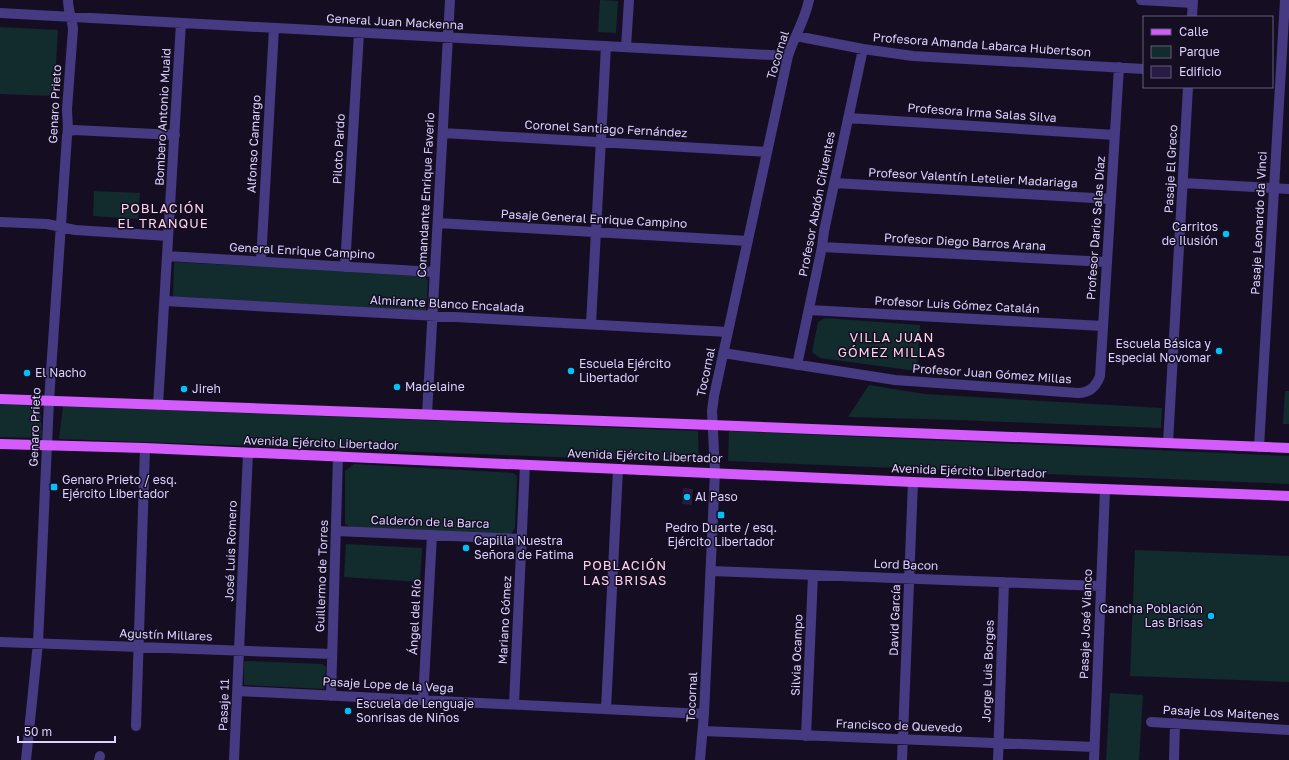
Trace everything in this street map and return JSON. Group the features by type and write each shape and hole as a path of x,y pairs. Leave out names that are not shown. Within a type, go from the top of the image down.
{"main road":[{"path":"0,399 427,414 1289,448"},
{"name":"Avenida Ejército Libertador","path":"0,444 248,452 913,482 1289,496"}],"street":[{"name":"Genaro Prieto","path":"26,760 38,643 49,401 67,136 69,131 67,109 73,29 68,0"},
{"name":"Comandante Enrique Faverio","path":"427,414 450,0"},
{"path":"626,48 629,0"},
{"name":"Tocornal","path":"700,760 704,714 715,472 712,425 714,396 788,56 806,14 809,0"},
{"path":"1141,0 1193,2 1192,16"},
{"name":"Pasaje Leonardo da Vinci","path":"1259,447 1274,188 1284,91 1285,0"},
{"name":"General Juan Mackenna","path":"0,13 788,56"},
{"name":"Bombero Antonio Muaid","path":"158,405 181,23"},
{"name":"Alfonso Camargo","path":"260,262 274,28"},
{"name":"Piloto Pardo","path":"345,266 359,33"},
{"name":"Profesora Amanda Labarca Hubertson","path":"796,36 863,49 913,56 1143,69"},
{"path":"592,324 606,46"},
{"name":"Profesor Abdón Cifuentes","path":"797,365 863,49"},
{"name":"Profesor Dario Salas Díaz","path":"1093,388 1100,376 1119,67"},
{"name":"Pasaje El Greco","path":"1168,443 1188,88"},
{"name":"Profesora Irma Salas Silva","path":"848,118 1115,135"},
{"path":"69,131 175,135"},
{"name":"Coronel Santiago Fernández","path":"443,133 767,152"},
{"name":"Profesor Valentín Letelier Madariaga","path":"834,183 1111,199"},
{"path":"1183,183 1289,189"},
{"path":"0,222 47,224 75,230 168,236"},
{"name":"Pasaje General Enrique Campino","path":"438,223 748,241"},
{"name":"Profesor Diego Barros Arana","path":"822,247 1107,262"},
{"name":"General Enrique Campino","path":"167,256 436,272"},
{"name":"Almirante Blanco Encalada","path":"165,301 728,332"},
{"name":"Profesor Luis Gómez Catalán","path":"809,310 1103,326"},
{"name":"Profesor Juan Gómez Millas","path":"723,353 872,377 927,383 1078,393 1083,393 1093,388"},
{"path":"136,726 145,448"},
{"name":"José Luis Romero","path":"239,651 248,452"},
{"name":"Guillermo de Torres","path":"330,696 338,456"},
{"name":"Mariano Gómez","path":"514,704 525,464"},
{"path":"606,709 618,469"},
{"name":"David García","path":"902,760 913,482"},
{"name":"Pasaje José Vianco","path":"1094,760 1105,489"},
{"name":"Calderón de la Barca","path":"336,531 522,539"},
{"name":"Ángel del Río","path":"423,700 432,535"},
{"name":"Lord Bacon","path":"711,570 1100,586"},
{"name":"Silvia Ocampo","path":"806,736 813,575"},
{"name":"Jorge Luis Borges","path":"998,760 1004,582"},
{"name":"Agustín Millares","path":"0,642 332,654"},
{"name":"Pasaje 11","path":"234,760 239,651"},
{"name":"Pasaje Lope de la Vega","path":"238,691 704,714"},
{"name":"Pasaje Los Maitenes","path":"1151,722 1289,730"},
{"path":"1174,760 1175,723"},
{"name":"Francisco de Quevedo","path":"703,732 1094,747"}],"green space":[{"path":"600,0 618,1 616,33 598,32"},
{"path":"0,27 58,30 54,96 0,94"},
{"path":"94,191 140,193 138,219 93,216"},
{"path":"174,262 424,275 428,281 426,311 173,297"},
{"name":"VILLA JUAN GÓMEZ MILLAS","path":"825,318 920,325 917,371 820,358 812,352 818,322"},
{"path":"869,385 925,394 1162,408 1161,428 848,417"},
{"path":"1285,391 1289,391 1289,424 1283,424"},
{"path":"0,404 40,406 42,438 0,437"},
{"path":"63,406 698,431 699,462 59,439"},
{"path":"729,431 1289,456 1289,484 728,461"},
{"path":"354,464 513,473 517,476 515,528 511,534 351,528 345,524 345,471"},
{"path":"346,544 422,548 420,582 344,577"},
{"name":"Cancha Población Las Brisas","path":"1135,550 1289,556 1289,682 1130,676"},
{"path":"244,662 322,664 326,667 324,689 244,685"},
{"path":"1110,693 1143,695 1139,760 1106,760"}],"building":[{"name":"Al Paso","path":"683,488 693,489 692,505 682,504"}],"place":[{"name":"Carritos de Ilusión","path":"1226,234"},
{"name":"Escuela Básica y Especial Novomar","path":"1219,351"},
{"name":"Escuela Ejército Libertador","path":"571,371"},
{"name":"El Nacho","path":"27,373"},
{"name":"Madelaine","path":"397,387"},
{"name":"Jireh","path":"184,389"},
{"name":"Genaro Prieto / esq. Ejército Libertador","path":"54,487"},
{"name":"Al Paso","path":"687,497"},
{"name":"Pedro Duarte / esq. Ejército Libertador","path":"721,515"},
{"name":"Capilla Nuestra Señora de Fatima","path":"466,548"},
{"name":"Cancha Población Las Brisas","path":"1211,616"},
{"name":"Escuela de Lenguaje Sonrisas de Niños","path":"348,711"}],"district":[{"name":"POBLACIÓN EL TRANQUE","path":"163,216"},
{"name":"VILLA JUAN GÓMEZ MILLAS","path":"892,344"},
{"name":"POBLACIÓN LAS BRISAS","path":"625,572"}]}
